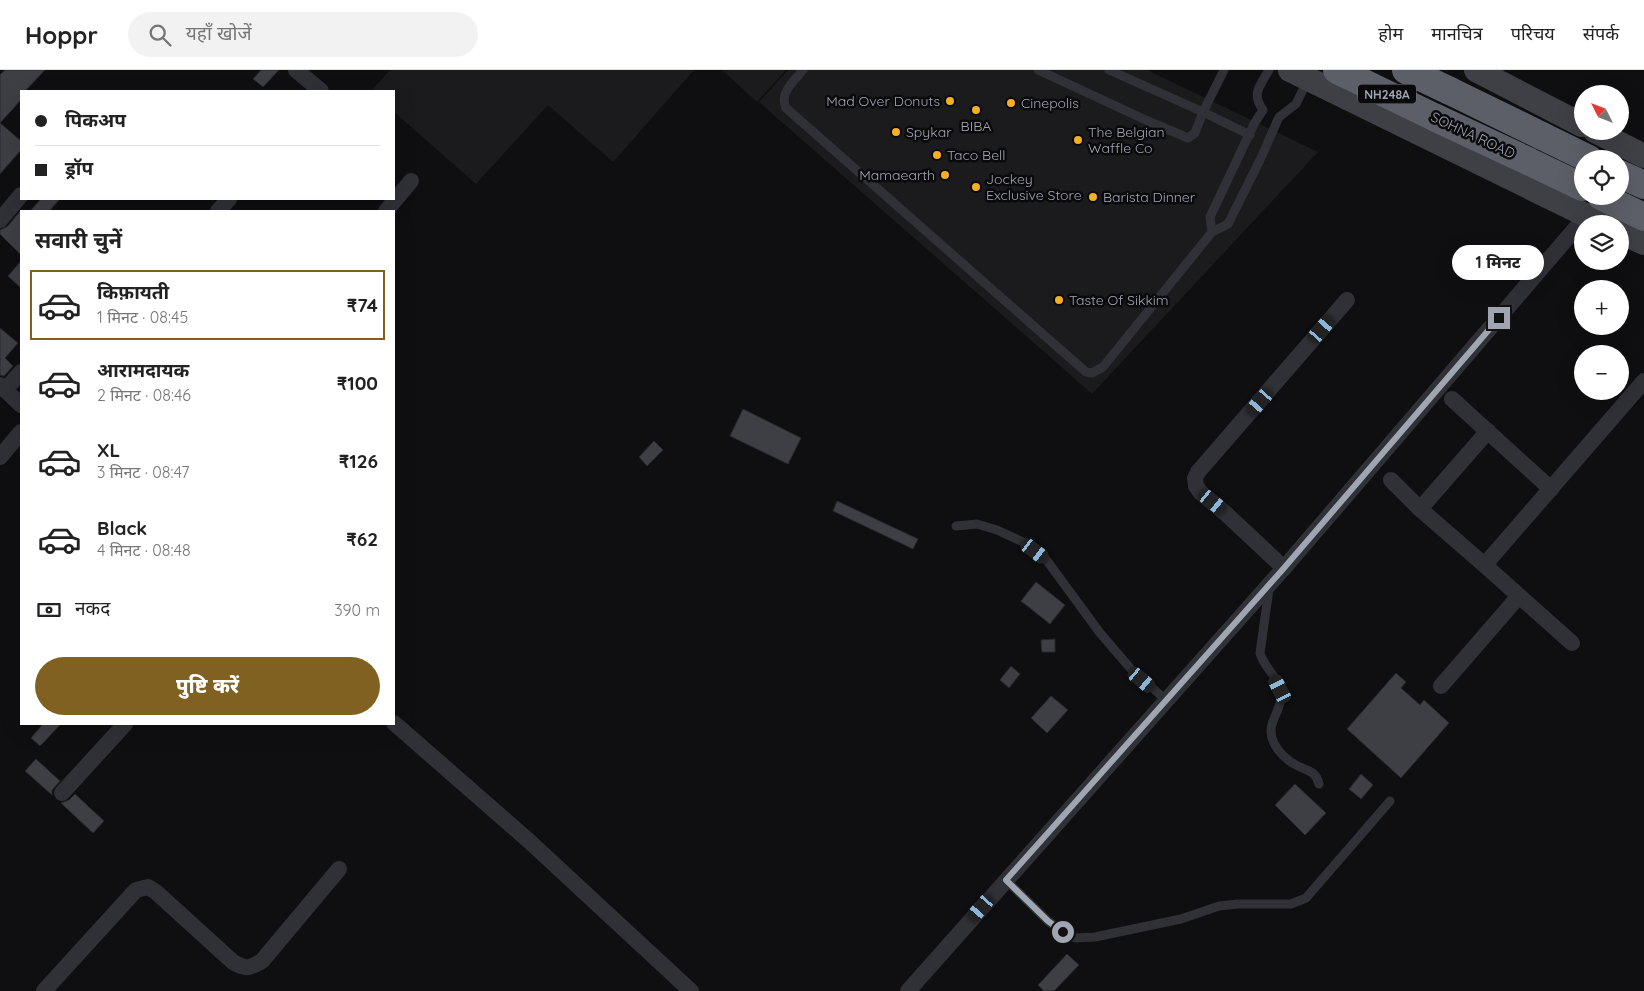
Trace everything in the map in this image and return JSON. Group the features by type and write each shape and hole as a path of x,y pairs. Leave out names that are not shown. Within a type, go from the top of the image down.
{"highway":[{"name":"SOHNA ROAD","path":"1337,70 1574,184"},
{"name":"SOHNA ROAD","path":"1406,70 1574,152"},
{"path":"1629,178 1644,185"},
{"path":"1597,212 1644,217"}],"main road":[{"path":"1480,72 1574,121"},
{"path":"1441,144 1452,136 1470,114 1482,90 1480,72"},
{"path":"1299,75 1498,172 1597,212"},
{"path":"1498,172 1495,159 1500,143 1516,115 1537,101"},
{"path":"1613,140 1644,156"},
{"path":"1629,236 1644,243"}],"street":[{"path":"296,70 319,90"},
{"path":"387,210 411,181"},
{"path":"0,220 20,196"},
{"path":"219,210 228,200"},
{"path":"908,991 1270,584 1597,212"},
{"path":"1284,568 1201,493 1196,486 1195,478 1198,472 1347,300"},
{"path":"20,373 3,388 20,404"},
{"path":"1489,569 1487,565 1490,556 1551,489 1644,380"},
{"path":"1452,399 1551,489"},
{"path":"1420,509 1488,431"},
{"path":"0,456 20,433"},
{"path":"1391,480 1420,509 1572,643"},
{"path":"1441,686 1519,596"},
{"path":"395,724 530,841 691,991"},
{"path":"62,793 124,725"},
{"path":"44,991 136,890 148,886 233,962 243,968 250,968 262,962 339,869"}],"lane":[{"path":"803,70 785,94 783,102 786,108 1086,372 1092,373 1103,366 1212,232 1228,224 1279,117 1296,104 1299,75"},
{"path":"1038,70 1185,138 1192,137 1195,133 1203,112 1224,70"},
{"path":"1109,70 1250,135"},
{"path":"1268,70 1256,98 1263,110 1279,117"},
{"path":"1212,232 1210,217 1263,110"},
{"path":"956,526 977,524 997,530 1025,543 1045,558 1100,633 1142,680 1166,700"},
{"path":"1270,584 1260,649 1262,660 1274,676 1280,689 1280,705 1272,721 1271,734 1280,752 1296,766 1316,776 1319,784"},
{"path":"1006,880 1048,921 1063,932 1076,938 1096,937 1181,919 1219,906 1291,904 1306,898 1390,802"}],"shaded area":[{"path":"390,70 694,70 613,162 548,105 476,184 395,113 395,90 372,90"},
{"path":"722,70 786,70 757,102"},
{"path":"788,70 1147,70 1318,152 1092,394 759,102"}],"building":[{"path":"5,70 45,70 26,90 20,90 20,101 0,123 0,75"},
{"path":"261,70 279,70 263,87 253,79"},
{"path":"0,123 20,140 20,151 0,174"},
{"path":"40,200 59,200 50,210 31,210"},
{"path":"20,211 20,254 0,234 0,230 8,226"},
{"path":"20,262 20,287 8,276"},
{"path":"0,328 18,343 5,358 13,366 4,376 0,375"},
{"path":"743,409 801,438 788,464 730,436"},
{"path":"654,441 663,450 647,466 639,457"},
{"path":"837,501 918,539 913,549 833,511"},
{"path":"1036,582 1065,605 1050,624 1021,601"},
{"path":"1055,639 1055,652 1042,652 1041,640"},
{"path":"1011,666 1020,674 1009,688 1000,680"},
{"path":"1396,673 1406,682 1401,688 1420,705 1424,700 1449,723 1401,778 1347,729"},
{"path":"1051,696 1068,710 1047,733 1031,718"},
{"path":"42,725 60,725 40,746 31,738"},
{"path":"36,759 60,781 52,790 52,795 25,771"},
{"path":"1361,774 1373,785 1361,799 1349,789"},
{"path":"1295,784 1326,813 1305,835 1275,805"},
{"path":"75,794 104,821 93,833 61,803 69,800"},
{"path":"1067,954 1079,965 1054,991 1044,991 1038,985"}],"place":[{"name":"Mad Over Donuts","path":"950,101"},
{"name":"Cinepolis","path":"1011,103"},
{"name":"BIBA","path":"976,110"},
{"name":"Spykar","path":"896,132"},
{"name":"The Belgian Waffle Co","path":"1078,140"},
{"name":"Taco Bell","path":"937,155"},
{"name":"Mamaearth","path":"945,175"},
{"name":"Jockey Exclusive Store","path":"976,187"},
{"name":"Barista Dinner","path":"1093,197"},
{"name":"Taste Of Sikkim","path":"1059,300"}],"route":[{"path":"1063,932 1048,921 1006,880 1284,568 1499,318"}]}
